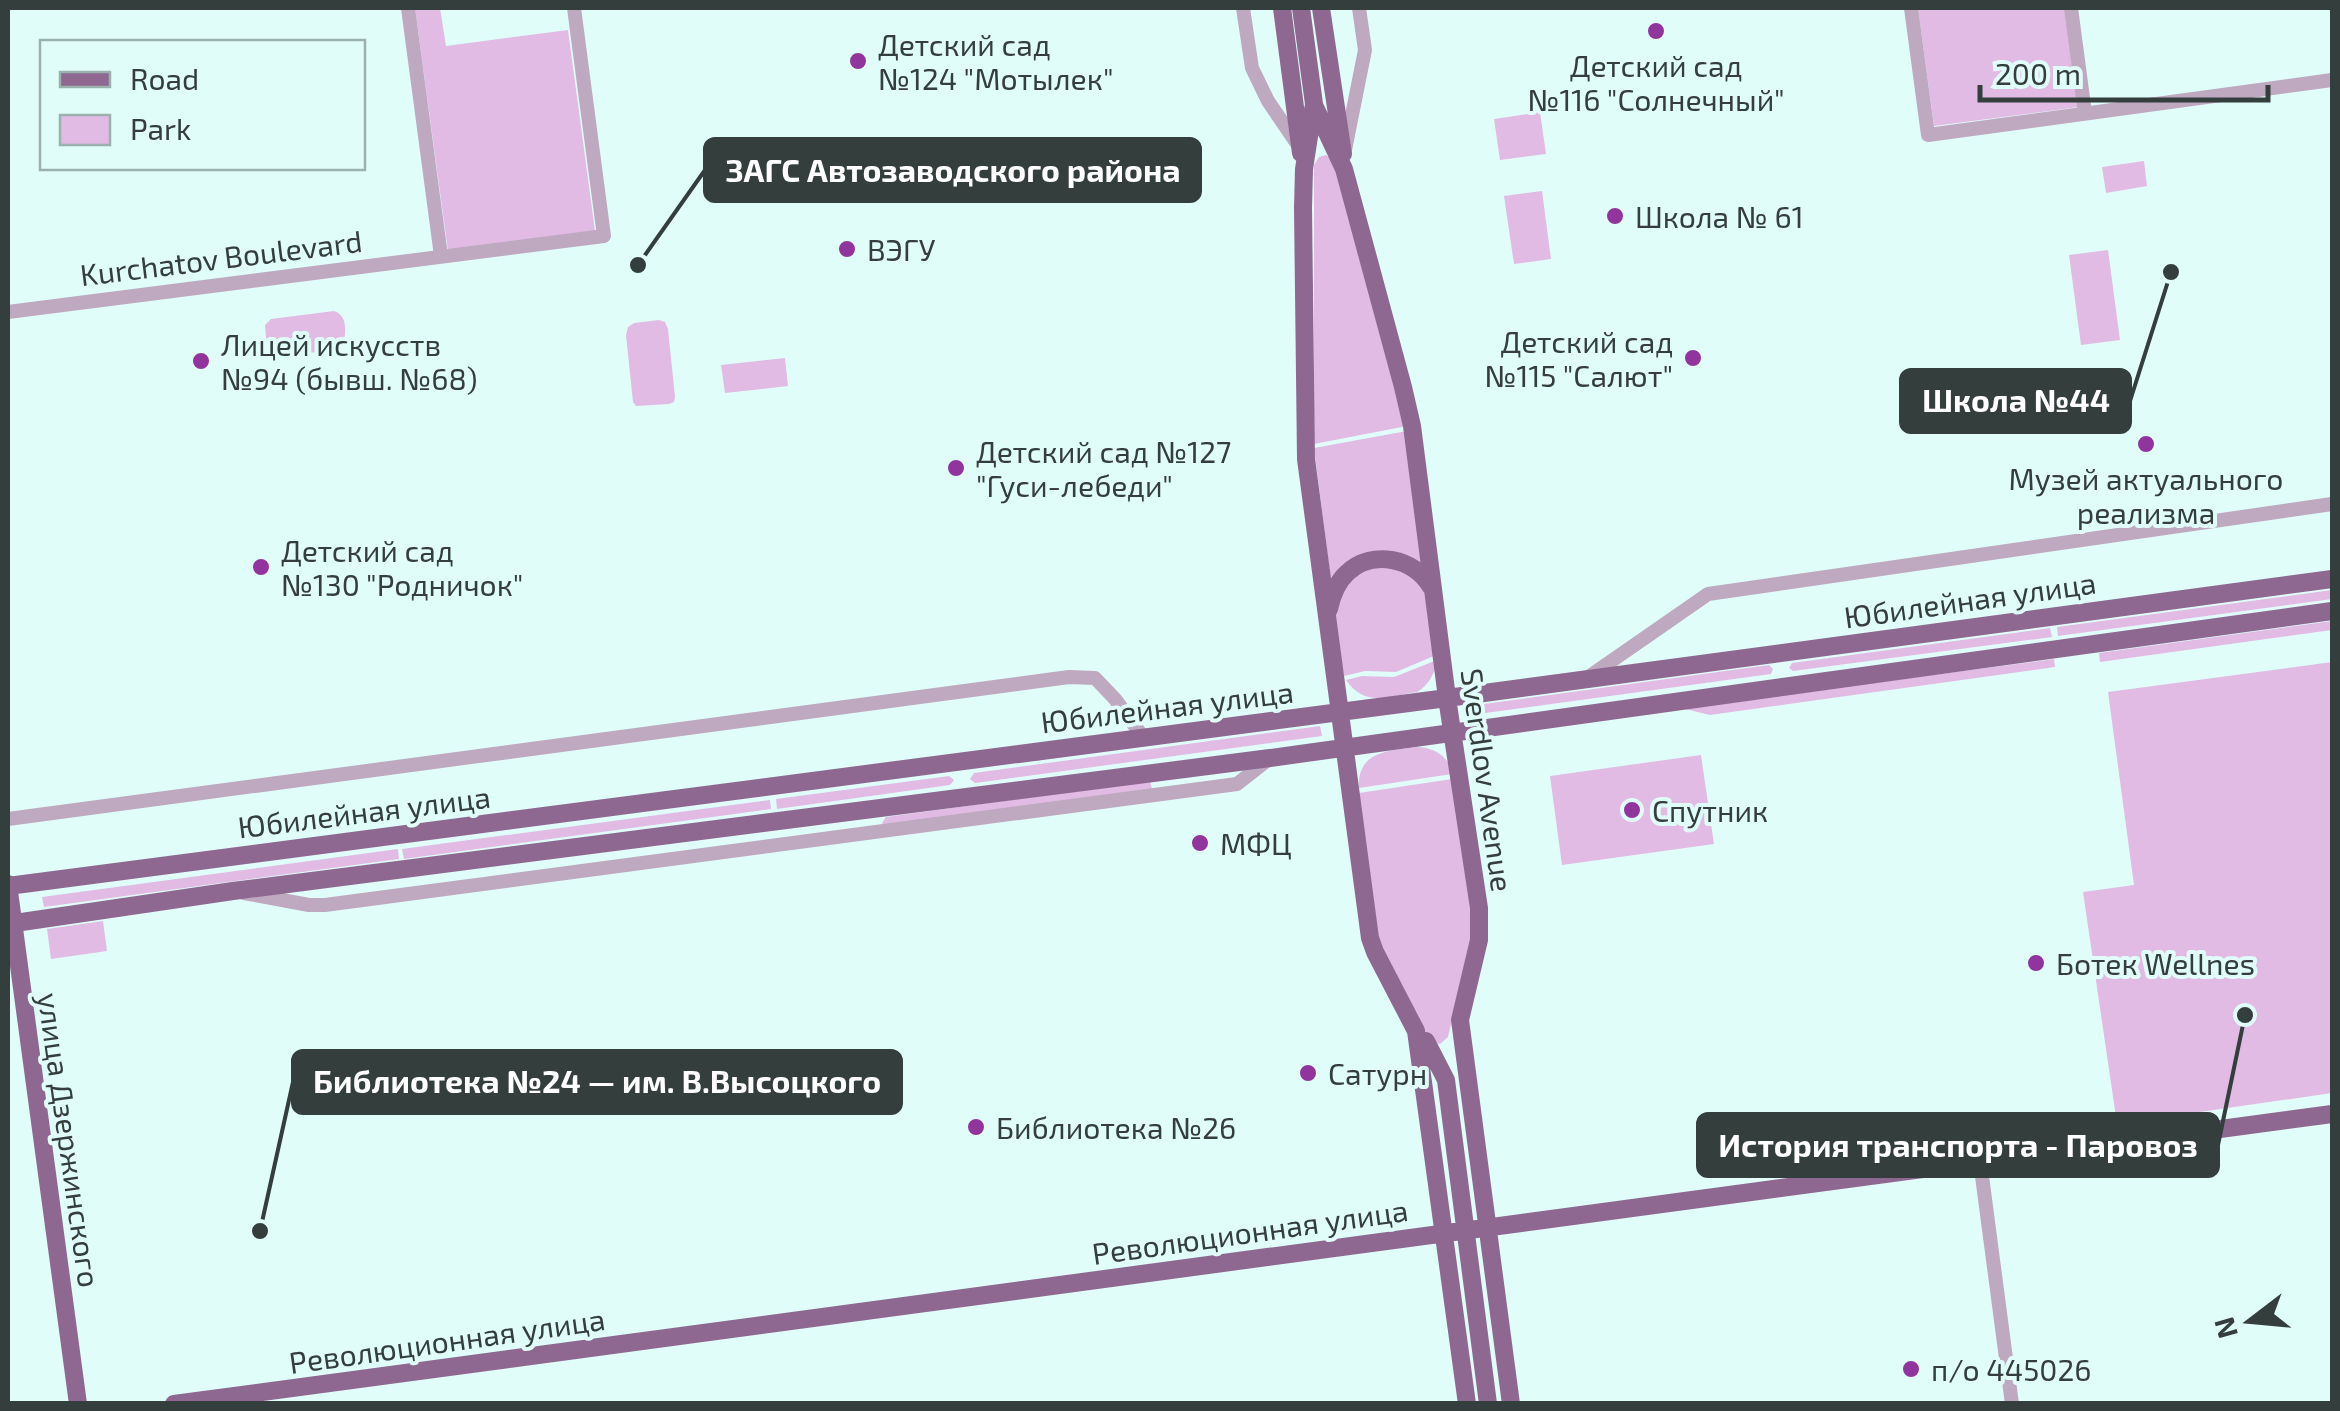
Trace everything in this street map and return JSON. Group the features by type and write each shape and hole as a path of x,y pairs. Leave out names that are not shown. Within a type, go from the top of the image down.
{"main road":[{"name":"Sverdlov Avenue","path":"1282,8 1304,168"},
{"name":"Sverdlov Avenue","path":"1302,8 1314,104 1304,168 1306,459 1338,711 1370,938 1446,1080"},
{"name":"Sverdlov Avenue","path":"1321,8 1342,162 1408,407 1480,924 1446,1080 1488,1404"},
{"name":"Sverdlov Avenue","path":"1314,104 1342,162"},
{"path":"1304,168 1315,154 1322,152 1330,152 1342,162"},
{"path":"1327,619 1332,596 1347,572 1372,560 1402,562 1414,568 1425,576 1434,596"},
{"name":"Юбилейная улица","path":"8,885 1447,698 2332,578"},
{"name":"Юбилейная улица","path":"10,924 233,891 1270,758 2332,611"},
{"path":"1778,653 1784,687"},
{"name":"улица Дзержинского","path":"8,885 10,924 78,1404"},
{"name":"Sverdlov Avenue","path":"1458,1028 1512,1404"},
{"path":"1421,1036 1441,1045 1458,1028"},
{"name":"Sverdlov Avenue","path":"1421,1036 1467,1404"},
{"name":"Революционная улица","path":"174,1404 2332,1114"}],"street":[{"path":"408,8 441,256"},
{"name":"Kurchatov Boulevard","path":"8,312 604,236 574,8"},
{"path":"1244,8 1252,68 1268,102 1300,148"},
{"path":"1342,162 1365,50 1360,8"},
{"path":"1911,8 1928,135 2332,80"},
{"path":"2072,8 2085,114"},
{"path":"1587,678 1708,594 2332,504"},
{"path":"8,820 1070,677 1095,678 1143,736"},
{"path":"233,891 326,905 1237,784 1270,758"},
{"path":"1980,1161 2012,1404"}],"green space":[{"path":"415,8 440,8 446,46 568,30 595,231 448,251"},
{"path":"1918,8 2066,8 2079,107 1934,126"},
{"path":"1540,112 1546,154 1500,160 1494,119"},
{"path":"1326,155 1336,162 1407,426 1314,444 1314,165"},
{"path":"2144,161 2147,186 2106,193 2102,167"},
{"path":"1542,191 1551,259 1514,264 1504,196"},
{"path":"2108,250 2120,340 2081,345 2069,255"},
{"path":"334,311 343,319 345,328 344,341 338,349 281,357 267,351 265,325 271,319"},
{"path":"659,320 668,329 674,402 636,406 628,327"},
{"path":"785,358 788,386 725,393 721,365"},
{"path":"1407,431 1428,570 1400,555 1331,581 1314,448"},
{"path":"1371,567 1404,569 1429,591 1434,656 1396,672 1365,671 1344,676 1336,628 1339,601 1355,578"},
{"path":"2332,590 2332,599 2058,636 2057,627"},
{"path":"2332,621 2332,630 2100,662 2099,653"},
{"path":"2050,628 2052,637 1793,671 1789,668 1792,663"},
{"path":"2054,659 2055,667 1710,715 1681,708"},
{"path":"1437,660 1431,678 1417,692 1369,697 1353,689 1346,680 1394,677"},
{"path":"2332,662 2332,1093 2117,1124 2083,892 2134,885 2108,692"},
{"path":"1769,665 1773,669 1771,674 1478,714 1477,705"},
{"path":"1320,726 1322,736 975,783 970,779 974,773"},
{"path":"1416,747 1440,754 1452,774 1359,788 1363,767 1369,760 1385,752"},
{"name":"Спутник","path":"1701,755 1714,844 1562,865 1550,776"},
{"path":"949,776 954,780 950,785 777,809 776,799"},
{"path":"1452,779 1473,917 1448,1037 1440,1044 1429,1039 1379,944 1359,793"},
{"path":"1150,781 1152,789 885,826 882,823 886,817"},
{"path":"770,800 771,809 404,859 402,849"},
{"path":"398,849 399,859 44,907 42,897"},
{"path":"103,921 107,951 51,959 47,929"}],"place":[{"name":"Детский сад №116 \"Солнечный\"","path":"1656,31"},
{"name":"Детский сад №124 \"Мотылек\"","path":"858,61"},
{"name":"Школа № 61","path":"1615,216"},
{"name":"ВЭГУ","path":"847,249"},
{"name":"ЗАГС Автозаводского района","path":"638,265"},
{"name":"Школа №44","path":"2171,272"},
{"name":"Детский сад №115 \"Салют\"","path":"1693,358"},
{"name":"Лицей искусств №94 (бывш. №68)","path":"201,361"},
{"name":"Музей актуального реализма","path":"2146,444"},
{"name":"Детский сад №127 \"Гуси-лебеди\"","path":"956,468"},
{"name":"Детский сад №130 \"Родничок\"","path":"261,567"},
{"name":"Спутник","path":"1632,810"},
{"name":"МФЦ","path":"1200,843"},
{"name":"Ботек Wellnes","path":"2036,963"},
{"name":"История транспорта - Паровоз","path":"2245,1015"},
{"name":"Сатурн","path":"1308,1073"},
{"name":"Библиотека №26","path":"976,1127"},
{"name":"Библиотека №24 — им. В.Высоцкого","path":"260,1231"},
{"name":"п/о 445026","path":"1911,1369"}]}
